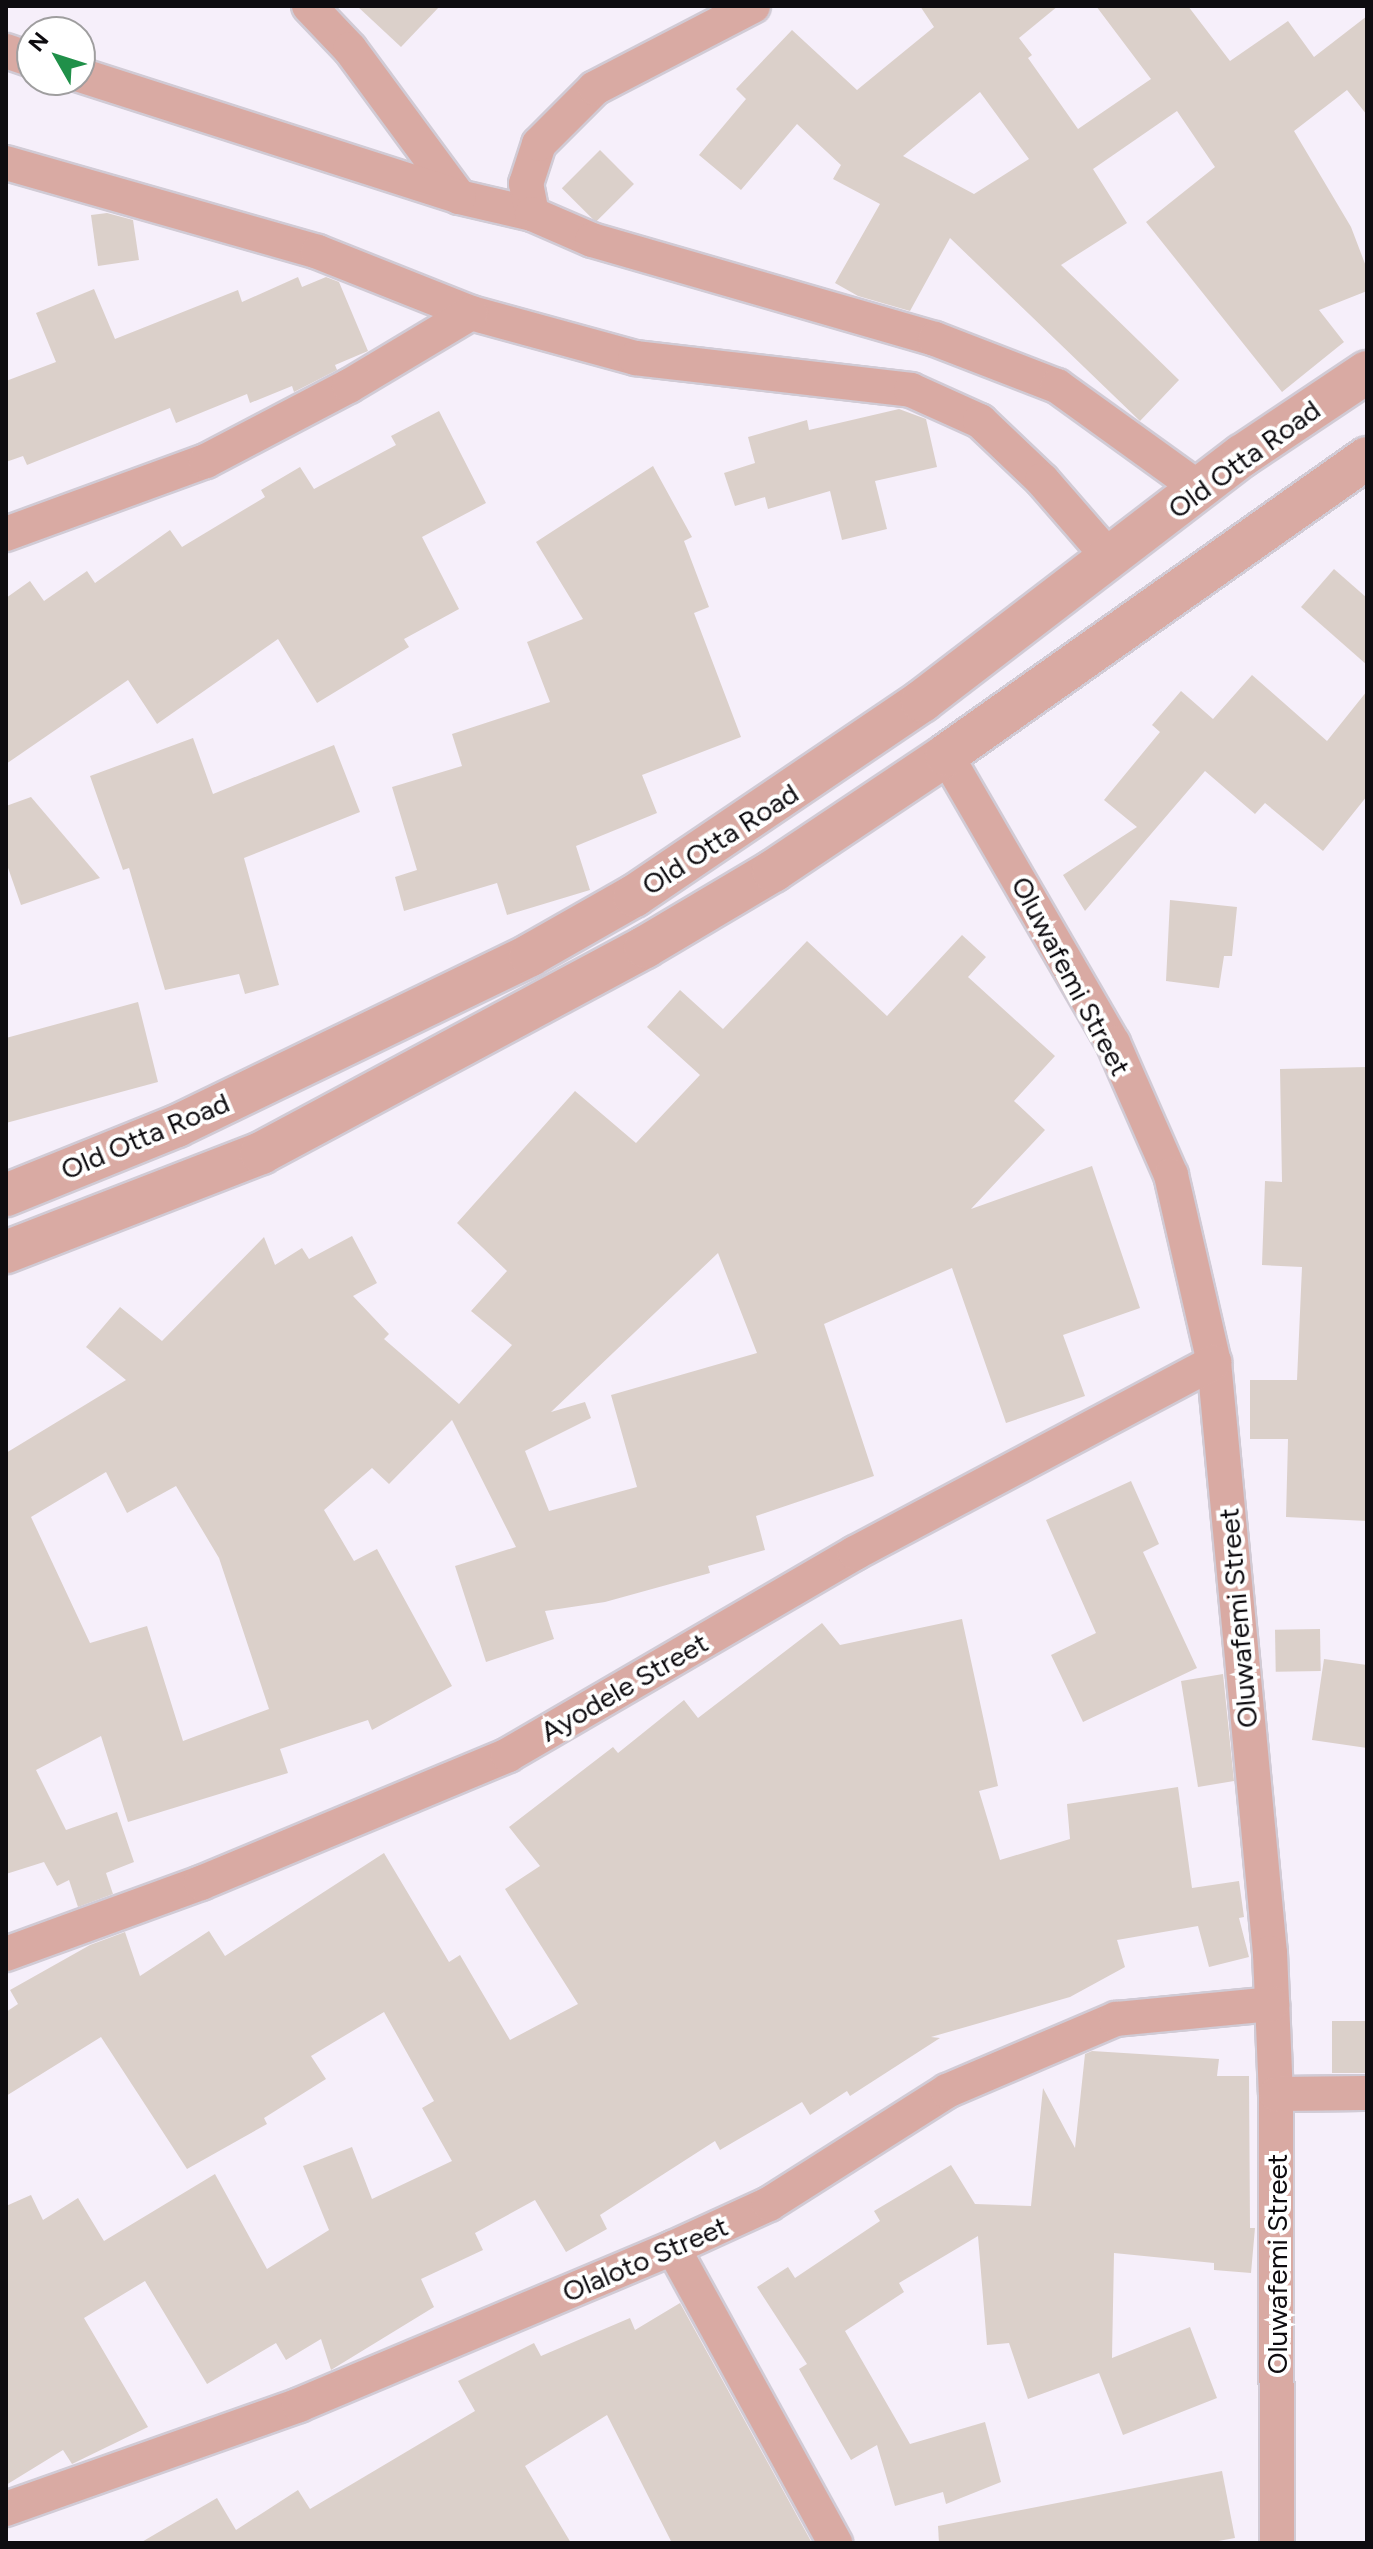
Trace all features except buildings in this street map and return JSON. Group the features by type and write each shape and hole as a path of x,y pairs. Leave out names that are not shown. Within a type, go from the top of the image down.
{"street":[{"path":"309,6 350,49 459,197"},
{"path":"532,214 526,184 539,144 595,88 753,6"},
{"path":"96,80 459,197 532,214 592,240 935,339 1057,386 1186,500"},
{"path":"6,163 318,252 471,313 635,358 911,390 980,421 1120,549"},
{"path":"6,534 206,461 349,386 471,313"},
{"name":"Old Otta Road","path":"6,1195 177,1126 530,955 634,896 793,792 963,671 1186,500 1367,372"},
{"name":"Old Otta Road","path":"6,1252 261,1153 529,1012 773,871 946,755 1367,458"},
{"path":"963,671 1001,716"},
{"name":"Oluwafemi Street","path":"946,755 1113,1043 1171,1175 1214,1362 1272,2004 1276,2094 1277,2543"},
{"name":"Ayodele Street","path":"6,1954 201,1883 508,1755 855,1553 1214,1362"},
{"name":"Olaloto Street","path":"6,2509 299,2405 673,2248 769,2204 947,2091 1116,2019 1272,2004"},
{"path":"1276,2094 1367,2093"},
{"path":"673,2248 835,2543"}]}
